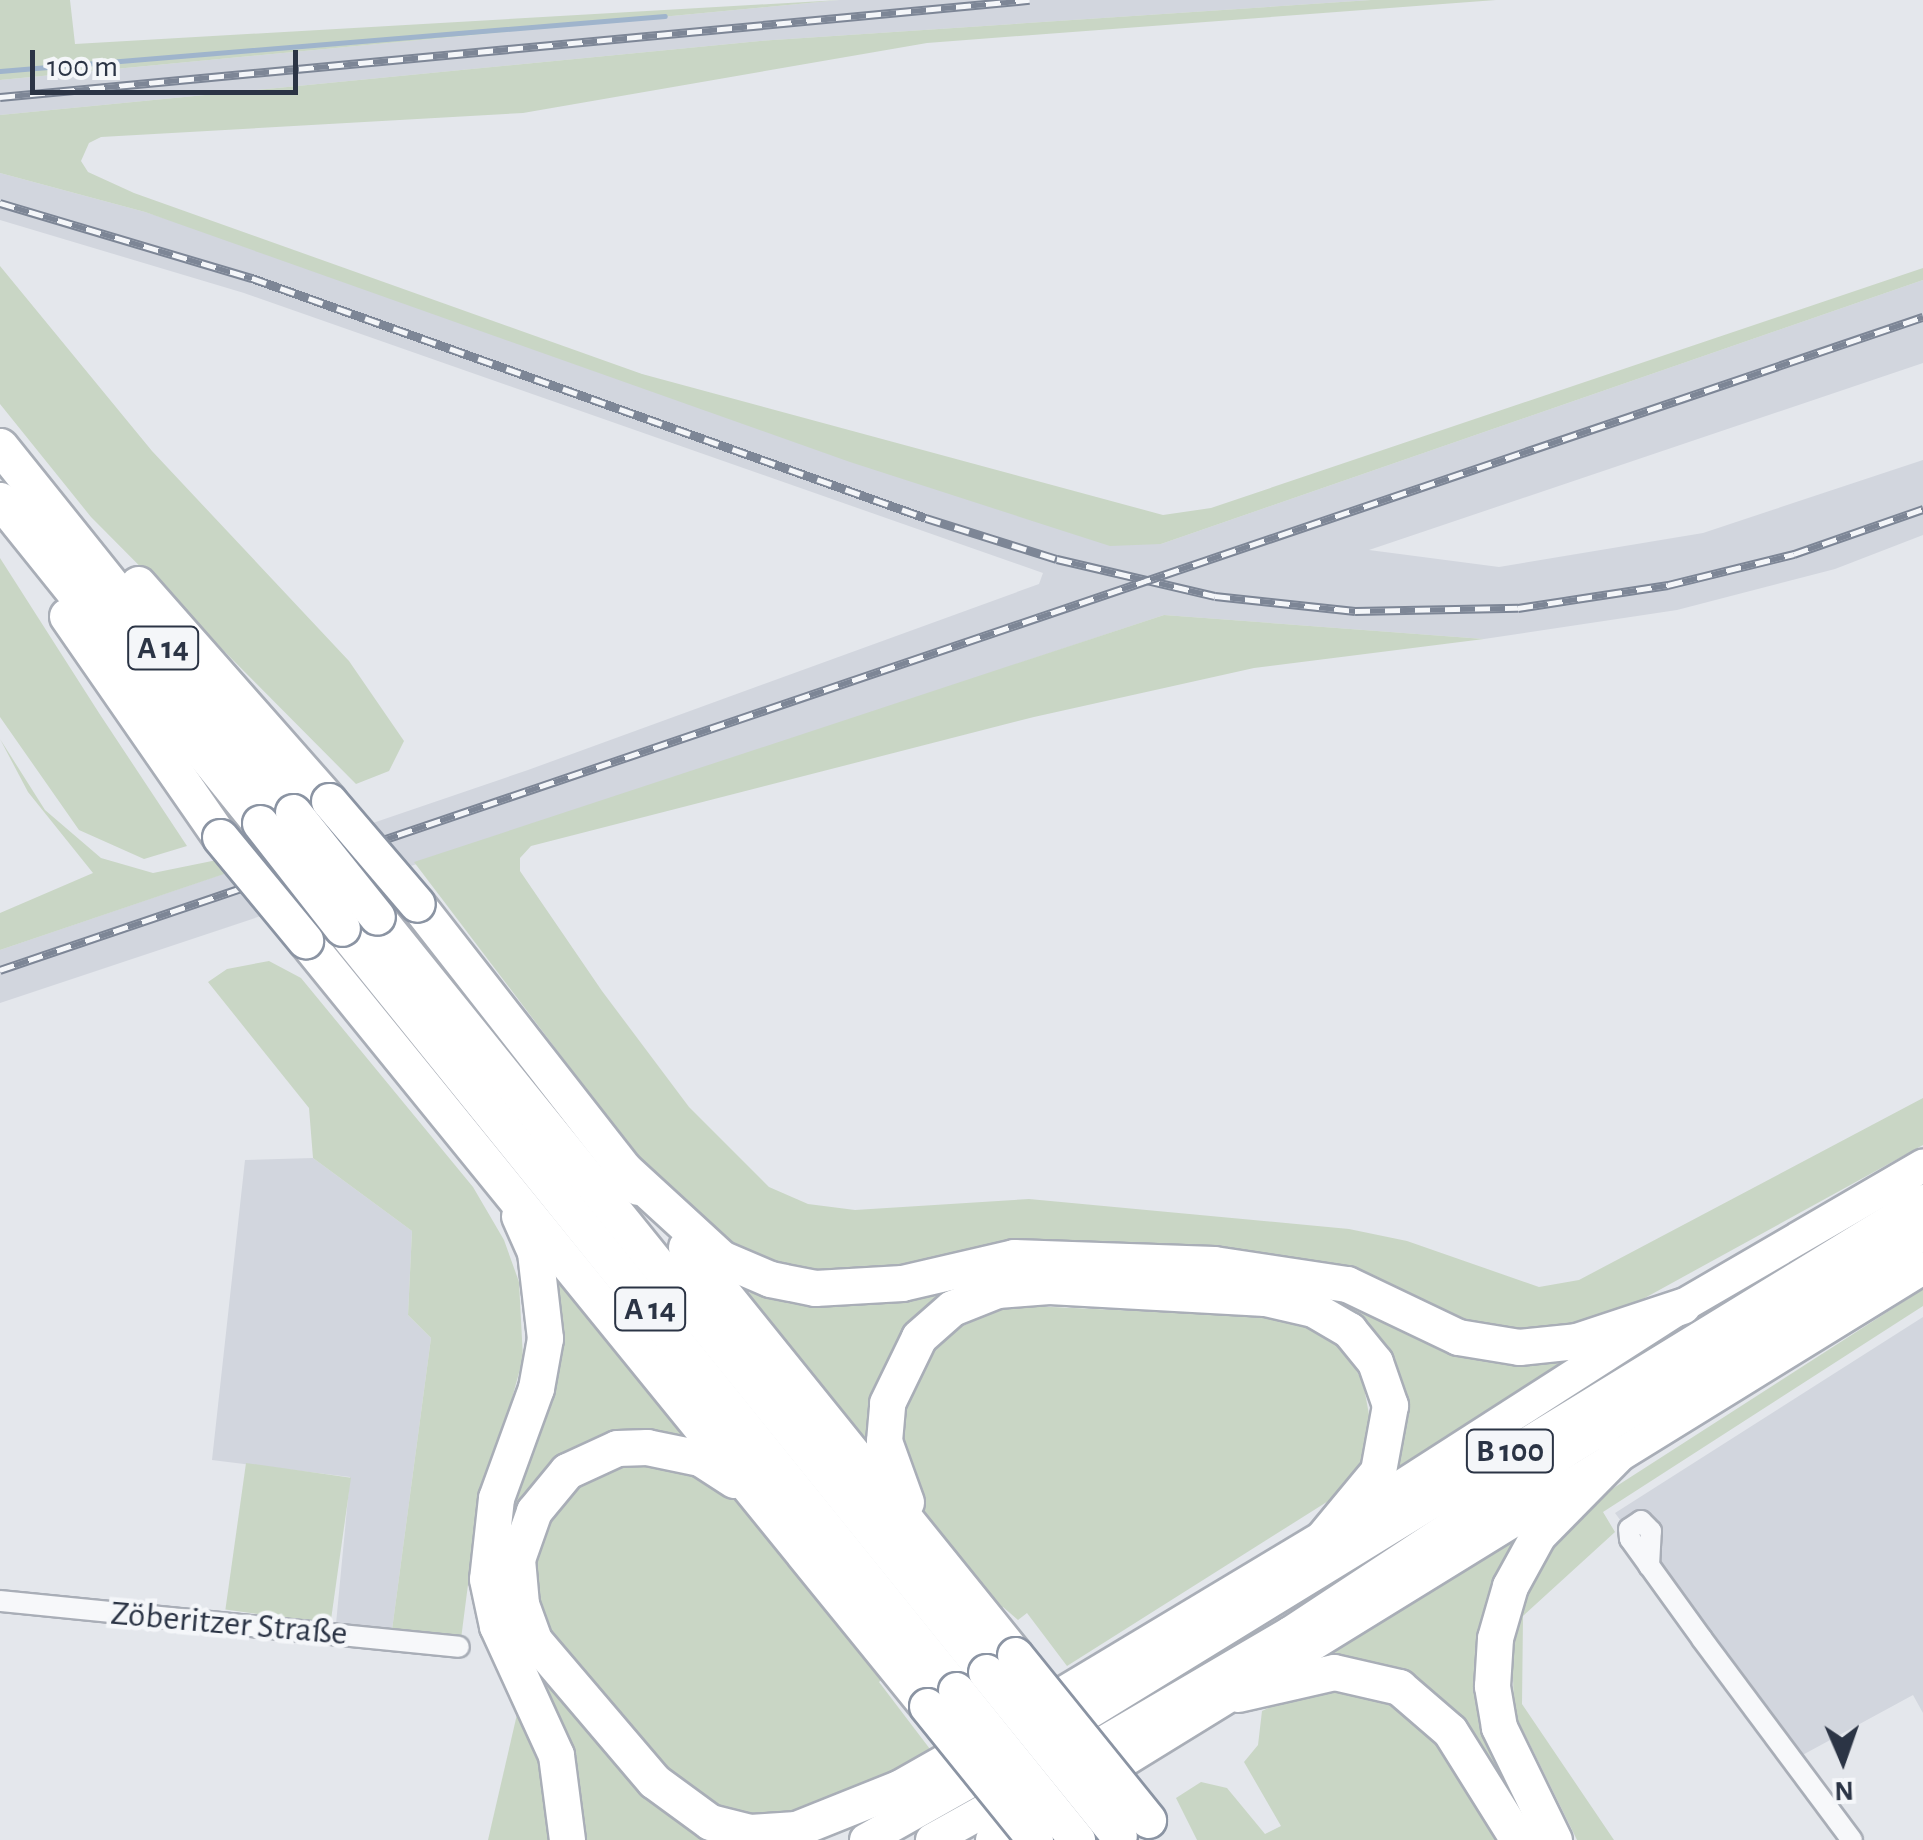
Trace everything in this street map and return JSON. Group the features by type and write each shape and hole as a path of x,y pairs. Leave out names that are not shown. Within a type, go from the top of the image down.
{"highway":[{"name":"A 14","path":"0,446 16,492 277,818 377,917 971,1681 1077,1840"},
{"path":"16,492 201,650 417,904 624,1170 929,1548"},
{"path":"0,517 220,837 487,1159 772,1513"},
{"name":"A 14","path":"277,818 342,928 971,1681 1138,1834"},
{"path":"487,1159 536,1252 545,1338 536,1388 494,1510 488,1579 497,1626 556,1755 567,1840"},
{"path":"804,1840 901,1787 1324,1536 1682,1306 1923,1166"},
{"path":"624,1170 721,1258 792,1285 870,1287 1014,1257 1214,1264 1347,1284 1458,1338 1519,1347 1576,1341 1682,1306"},
{"name":"B 100","path":"866,1840 1100,1707 1923,1201"},
{"name":"B 100","path":"932,1840 1290,1633 1626,1413 1923,1234"},
{"path":"992,1840 1238,1694 1923,1268"},
{"path":"1035,1840 971,1681 929,1548 884,1441 898,1369 918,1337 952,1308 997,1290 1049,1286 1289,1301 1350,1330 1382,1376 1390,1429 1378,1470 1324,1536"},
{"path":"901,1787 796,1829 750,1832 710,1822 654,1781 534,1640 521,1604 517,1559 534,1512 568,1472 618,1448 674,1450 720,1466 971,1681"},
{"path":"1554,1840 1499,1728 1492,1686 1495,1638 1510,1586 1538,1535 1616,1456"},
{"path":"1238,1694 1334,1672 1399,1687 1450,1731 1518,1840"}],"street":[{"path":"1650,1566 1852,1840"},
{"name":"Zöberitzer Straße","path":"0,1601 458,1648"}],"shaded area":[{"path":"840,0 1371,0 760,41 0,115 0,80"},
{"path":"0,173 145,212 1161,544 1923,280 1923,363 1369,550 1499,567 1703,533 1923,460 1923,535 1835,569 1677,610 1484,639 1164,615 0,1003 0,950 528,770 1039,584 1043,573 244,293 0,220"},
{"path":"313,1158 412,1231 408,1315 431,1338 392,1630 336,1624 350,1477 212,1460 245,1160"},
{"path":"1923,1317 1923,1713 1913,1695 1797,1758 1615,1513"}],"green space":[{"path":"0,0 70,0 75,44 840,0 0,80"},
{"path":"1371,0 1496,0 927,43 523,113 101,137 89,143 81,161 88,172 134,193 642,374 1163,515 1211,508 1923,268 1923,280 1161,544 1110,546 850,462 145,212 0,173 0,115 760,41"},
{"path":"0,266 152,451 349,661 404,741 389,771 356,784 91,517 0,404"},
{"path":"0,558 187,846 144,859 79,830 0,717"},
{"path":"1164,615 1484,639 1254,668 1034,717 531,846 520,858 520,871 602,991 689,1107 769,1187 808,1204 855,1210 1029,1199 1349,1229 1407,1241 1539,1287 1579,1280 1923,1098 1923,1145 1612,1316 1565,1332 1485,1331 1363,1282 818,1283 691,1227 414,862"},
{"path":"0,739 45,810 101,858 153,873 217,860 227,873 0,950 0,913 93,873 28,792"},
{"path":"269,961 301,978 473,1187 504,1240 519,1282 523,1358 474,1538 461,1639 392,1630 431,1338 408,1315 412,1231 313,1158 309,1108 208,982 227,969"},
{"path":"542,1244 702,1443 539,1487 524,1637 740,1840 574,1840 494,1565"},
{"path":"977,1275 1247,1279 1589,1349 1375,1494 1372,1346 1230,1291 934,1311 882,1463 736,1291 848,1305 882,1303"},
{"path":"1923,1289 1923,1306 1603,1512 1615,1532 1523,1616 1522,1704 1614,1840 1577,1840 1514,1712 1512,1643 1531,1576 1579,1514 1612,1489"},
{"path":"1030,1306 1269,1317 1313,1327 1346,1353 1363,1382 1370,1420 1364,1456 1341,1493 1067,1666 1027,1613 1018,1620 1003,1607 998,1611 908,1495 897,1468 899,1386 947,1333 1001,1309"},
{"path":"660,1456 731,1490 884,1677 879,1682 933,1753 827,1807 762,1824 703,1807 550,1645 526,1576 552,1502 575,1475"},
{"path":"246,1463 351,1478 330,1624 225,1610"},
{"path":"1527,1526 1487,1614 1541,1840 1460,1733 1309,1664"},
{"path":"1332,1688 1370,1692 1432,1734 1497,1840 1197,1840 1176,1798 1201,1782 1227,1788 1265,1834 1281,1826 1244,1762 1258,1745 1262,1711 1299,1693"},
{"path":"521,1697 548,1758 557,1840 488,1840"}],"waterway":[{"path":"0,71 665,16"}],"railway":[{"path":"0,97 1029,0"},
{"path":"0,203 252,278 926,518 1057,559 1215,596 1355,611 1518,608 1668,585 1794,554 1923,509"},
{"path":"0,970 1923,317"}]}
